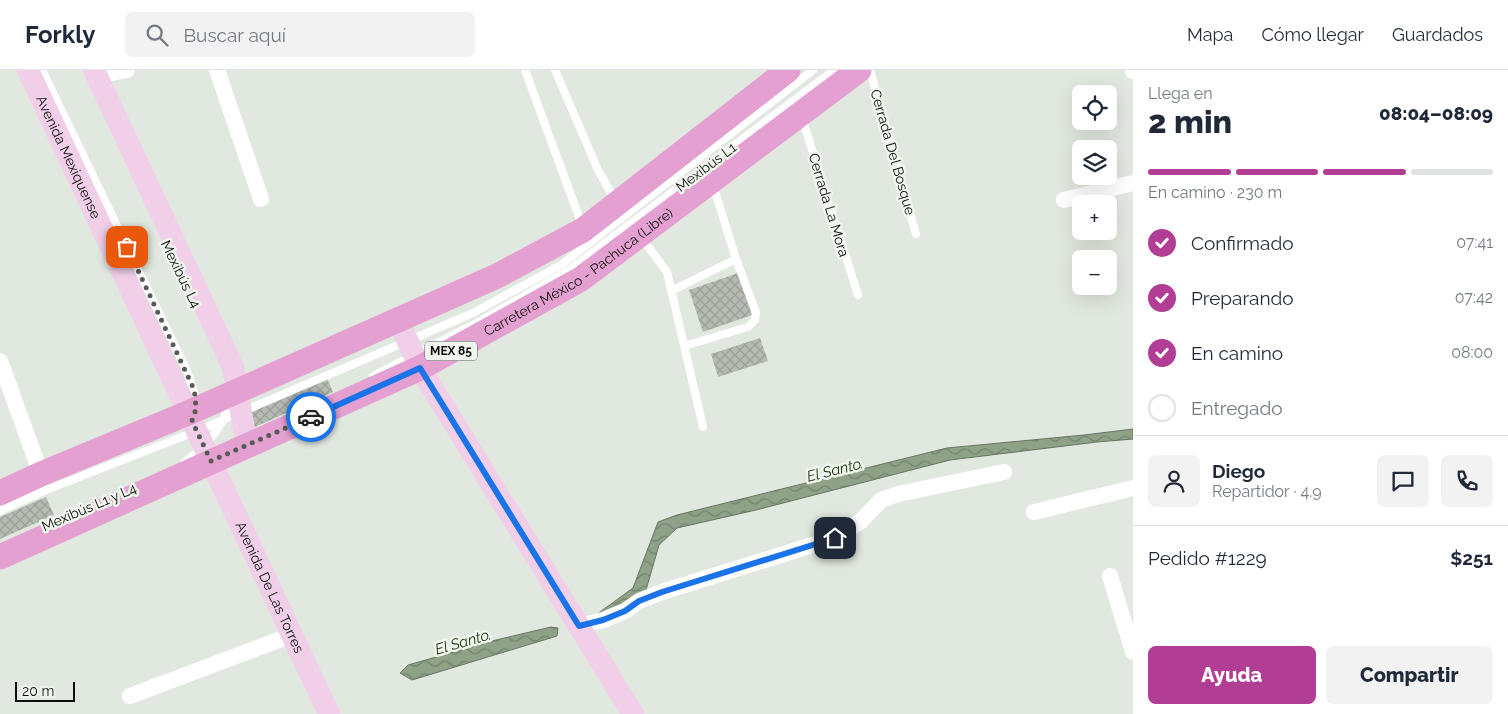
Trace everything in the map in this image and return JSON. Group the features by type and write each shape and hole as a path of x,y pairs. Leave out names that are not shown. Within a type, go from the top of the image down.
{"main road":[{"name":"Avenida Mexiquense","path":"28,70 201,436"},
{"name":"Carretera México - Pachuca (Libre)","path":"0,493 41,474 201,436 246,439 410,346 497,276 583,230 788,70"},
{"name":"Carretera México - Pachuca (Libre)","path":"0,557 201,436 233,404 410,346 581,279 859,70"},
{"path":"95,73 233,367 233,404 246,439"},
{"path":"410,346 633,714"},
{"name":"Avenida De Las Torres","path":"201,436 329,714"}],"street":[{"path":"95,73 127,70"},
{"path":"218,70 261,199"},
{"path":"1064,200 1133,183"},
{"path":"0,361 41,474"},
{"path":"579,626 618,614 639,601 662,592 835,538 861,521 881,500 898,494 1004,472"},
{"path":"1034,512 1133,488"},
{"path":"1110,576 1133,652"},
{"path":"130,696 292,635"}],"lane":[{"path":"42,70 186,371 195,395 201,436"},
{"path":"524,70 583,230"},
{"path":"555,70 598,170 617,204"},
{"name":"Mexibús L1","path":"364,381 410,346 561,265 813,70"},
{"name":"Mexibús L1","path":"410,346 482,320 569,270 834,70"},
{"name":"Cerrada Del Bosque","path":"870,70 916,234"},
{"name":"Cerrada La Mora","path":"801,114 858,295"},
{"path":"684,346 748,327 755,320 756,313 736,259 711,181"},
{"name":"Mexibús L4","path":"150,210 223,360 233,404"},
{"path":"640,235 667,272 703,427"},
{"path":"671,291 736,259"},
{"path":"0,511 46,490 168,444 215,433 233,404"},
{"path":"168,444 186,429 201,436"},
{"name":"Mexibús L1 y L4","path":"124,492 177,468 201,436"}],"water":[{"path":"1133,429 1133,439 950,460 756,510 677,528 659,545 646,590 641,597 598,616 600,612 633,588 658,522 677,515 947,448"},
{"path":"551,627 558,628 557,636 412,680 400,673 408,665 496,640"}],"building":[{"path":"738,273 752,315 703,332 689,290"},
{"path":"760,338 768,361 718,377 711,354"},
{"path":"327,378 333,392 255,427 249,413"},
{"path":"46,497 54,515 0,539 0,517"}],"way so far":[{"path":"127,247 186,371 195,395 196,409 192,421 211,461 311,417"}],"route":[{"path":"311,417 420,368 579,626 603,620 625,611 639,601 662,592 835,538"}],"water label":[{"name":"El Santo.","path":"835,470"},
{"name":"El Santo.","path":"463,642"}]}
